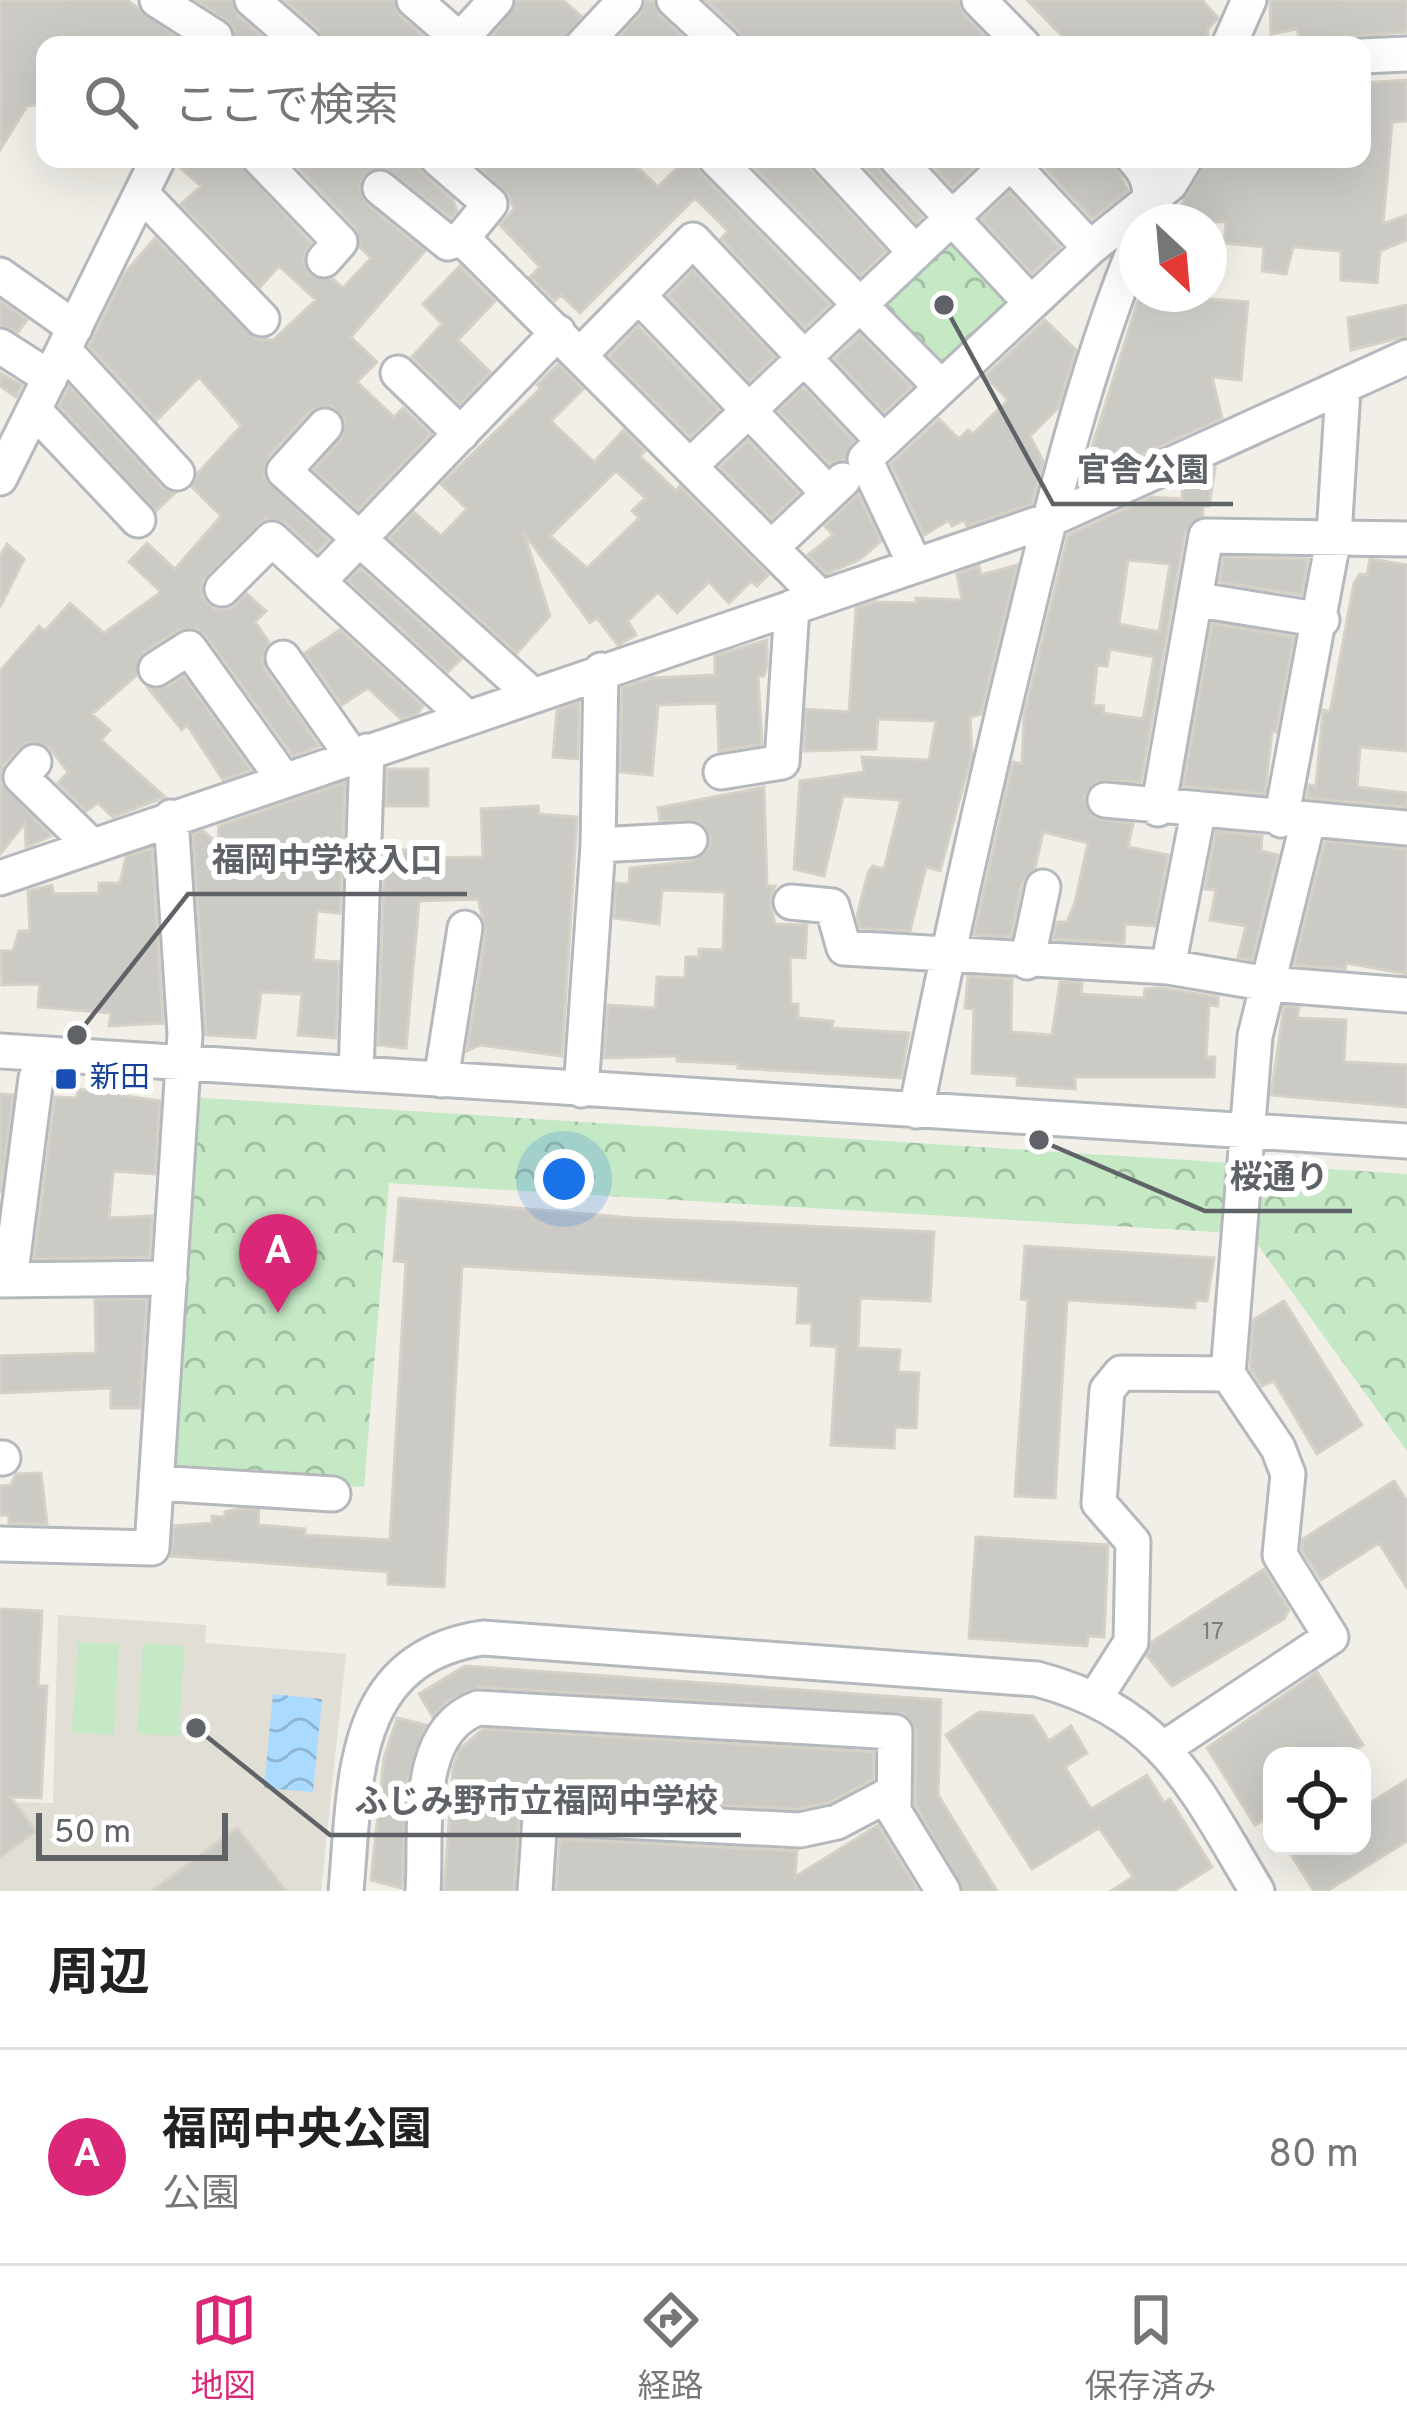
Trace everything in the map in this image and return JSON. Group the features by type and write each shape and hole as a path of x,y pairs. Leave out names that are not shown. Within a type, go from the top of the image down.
{"street":[{"path":"157,0 206,36"},
{"path":"215,36 233,0"},
{"path":"252,0 294,36"},
{"path":"414,0 456,36"},
{"path":"468,36 496,0"},
{"path":"591,36 625,0"},
{"path":"674,0 713,36"},
{"path":"979,0 1014,36"},
{"path":"1371,56 1407,54"},
{"path":"0,478 154,168"},
{"path":"270,168 291,187 295,201 340,242 324,260"},
{"path":"380,188 448,243 462,238 490,204 448,168"},
{"path":"725,168 940,387"},
{"path":"837,168 915,252"},
{"path":"905,168 1030,302"},
{"path":"690,466 1002,168"},
{"path":"1017,168 1090,248"},
{"path":"1142,168 1147,173 1147,204"},
{"path":"1152,204 1180,168"},
{"path":"141,193 262,320"},
{"path":"771,548 1030,302 1119,229"},
{"path":"462,238 771,548 805,601 782,762 721,772"},
{"path":"319,581 461,434 569,344 639,296 693,240 803,359 874,450 914,562"},
{"path":"0,274 63,352 176,473"},
{"path":"916,1111 946,957 1049,520 1092,368 1119,293"},
{"path":"639,296 828,493"},
{"path":"0,346 63,352"},
{"path":"0,878 530,693 1049,520 1343,391 1407,357"},
{"path":"398,373 461,434"},
{"path":"1163,1749 1331,1637 1280,1555 1288,1474 1278,1448 1228,1374 1255,1036 1269,984 1295,820 1334,536 1343,391"},
{"path":"34,410 138,520"},
{"path":"325,426 284,471 530,693"},
{"path":"1158,809 1199,600 1206,536 1407,539"},
{"path":"222,590 272,539 466,717"},
{"path":"1199,600 1322,620"},
{"path":"156,669 189,648 284,780"},
{"path":"283,658 360,754 356,1073"},
{"path":"581,1090 598,845 601,670"},
{"path":"34,762 21,777 92,845"},
{"path":"1105,800 1198,813 1407,828"},
{"path":"1168,967 1198,813"},
{"path":"0,1544 152,1548 182,1065 171,817"},
{"path":"598,845 690,840"},
{"path":"1027,962 1043,887"},
{"path":"791,902 832,905 844,948 1168,967 1269,984 1407,995"},
{"path":"441,1080 465,928"},
{"path":"0,1051 1407,1141"},
{"path":"36,1078 5,1280 170,1278"},
{"path":"1096,1697 1131,1642 1133,1542 1099,1503 1107,1390 1121,1373 1228,1374"},
{"path":"156,1483 333,1494"},
{"path":"346,1891 361,1749 370,1719 408,1668 464,1641 504,1639 1037,1679 1096,1697 1133,1718 1163,1749 1257,1891"},
{"path":"423,1891 438,1739 460,1715 478,1708 895,1732 894,1811 944,1891"},
{"path":"536,1891 540,1817 800,1830 836,1822 892,1793"}],"shaded area":[{"path":"58,1615 206,1625 205,1643 346,1654 321,1891 0,1891 0,1802 53,1803"}],"green space":[{"path":"946,237 957,237 1012,307 940,375 877,310"},
{"path":"189,1097 1407,1174 1407,1451 1250,1234 389,1183 364,1487 168,1474"},
{"path":"78,1642 119,1644 114,1735 72,1732"},
{"path":"143,1643 184,1646 179,1736 137,1734"}],"water":[{"path":"273,1694 322,1699 313,1792 264,1788"}],"building":[{"path":"0,0 127,0 176,36 36,36 36,105 27,106 0,150"},
{"path":"196,0 232,0 238,16 261,36 234,36 233,26"},
{"path":"284,0 394,0 400,16 423,36 321,36"},
{"path":"516,0 563,0 581,16 569,36 492,36"},
{"path":"645,0 654,0 660,15 682,36 620,36 640,14"},
{"path":"705,0 959,0 964,15 985,36 740,36"},
{"path":"1027,0 1202,0 1218,18 1208,36 1062,36"},
{"path":"1270,0 1407,0 1407,32 1299,36 1297,29 1271,34"},
{"path":"1407,80 1407,121 1392,122 1383,224 1407,215 1407,240 1380,251 1377,283 1341,280 1341,251 1293,247 1286,274 1262,271 1264,247 1227,243 1227,204 1182,204 1201,168 1371,168 1371,82"},
{"path":"180,168 244,168 311,243 303,257 309,275 333,279 343,288 371,258 360,247 355,227 299,168 384,168 365,174 359,186 366,203 425,251 351,337 377,362 357,382 394,417 403,408 431,434 358,510 314,470 341,439 345,419 331,406 310,411 268,457 264,476 329,540 317,552 285,523 265,519 202,582 202,596 215,609 229,609 247,594 266,611 255,622 269,642 262,659 265,669 319,746 293,756 206,636 197,629 179,630 144,652 137,675 92,714 110,730 101,740 165,797 113,817 98,803 86,811 58,783 68,772 49,747 26,743 4,764 1,782 51,836 26,847 25,823 0,854 0,671 39,626 45,631 70,603 104,633 161,592 129,562 147,543 175,569 221,516 192,487 197,474 241,426 199,377 157,420 89,346 124,274 155,238 257,339 273,340 316,300 279,266 260,287 181,204 201,186"},
{"path":"384,168 421,168 453,200 457,211 451,218"},
{"path":"479,168 638,168 658,187 677,168 699,168 830,304 805,328 721,239 728,231 695,198 580,313 561,295 555,301 530,277 540,267 500,225 514,209 509,196"},
{"path":"755,168 812,168 886,251 860,276"},
{"path":"866,168 880,168 922,217 916,223"},
{"path":"934,168 974,168 953,188"},
{"path":"1045,168 1118,168 1128,191 1092,219"},
{"path":"1009,192 1060,247 1032,273 981,219"},
{"path":"460,266 495,301 458,340 490,372 460,404 412,357 442,324 423,304"},
{"path":"693,270 775,357 749,381 668,296"},
{"path":"1227,300 1248,302 1241,380 1212,377 1222,418 1081,482 1134,312 1227,312"},
{"path":"0,301 27,320 18,332 0,325"},
{"path":"1407,305 1407,336 1351,350 1348,318"},
{"path":"1045,320 1076,350 1058,408 1030,436 1043,461 1032,504 967,526 964,520 952,526 949,520 924,535 891,464 939,419 959,439 968,430 973,434 1008,400 985,376"},
{"path":"638,326 719,410 690,437 609,356"},
{"path":"860,334 911,387 884,412 834,359"},
{"path":"558,364 583,389 551,421 594,462 624,430 645,451 640,456 676,491 680,486 768,575 757,586 751,581 729,603 709,582 677,613 658,592 628,621 636,635 618,645 597,618 590,623 524,533 550,616 517,653 389,538 414,512 441,536 467,509 441,484 541,388 537,385","holes":["616,471 645,498 632,511 639,518 587,568 550,536"]},
{"path":"0,373 22,385 16,397 0,386"},
{"path":"69,386 162,487 175,493 156,511 59,406"},
{"path":"803,387 854,441 845,460 829,464 778,411"},
{"path":"748,440 799,493 771,519 720,467"},
{"path":"1215,468 1209,506 1203,506 1203,516 1185,532 1141,782 1097,781 1084,797 1094,818 1133,824 1128,847 1168,855 1155,926 1125,924 1124,943 1053,939 1057,922 1067,922 1075,902 1088,843 1043,832 1035,868 1022,883 1011,937 974,935 1013,762 1022,764 1024,716 1068,535 1151,497 1182,499 1183,482","holes":["1128,560 1170,564 1159,632 1119,624","1110,649 1154,657 1143,719 1103,713 1104,706 1093,705 1097,665 1107,666"]},
{"path":"858,494 881,541 859,560 826,574 808,555 833,535 825,526"},
{"path":"7,544 24,559 0,607 0,557"},
{"path":"1224,557 1308,559 1302,595 1219,582"},
{"path":"1370,559 1407,565 1407,751 1360,747 1357,787 1407,793 1407,807 1307,798 1309,785 1316,786 1323,710 1330,712 1354,583 1360,574 1367,575"},
{"path":"1017,565 981,714 970,717 972,754 940,871 926,867 910,931 860,928 857,916 868,873 873,866 884,869 901,800 843,796 824,876 794,869 800,781 864,772 862,757 929,760 936,721 878,719 876,749 804,751 806,709 849,712 856,608 875,602 916,603 916,598 962,600 957,574 979,566 981,575"},
{"path":"360,568 461,659 448,672 348,581"},
{"path":"1212,623 1294,637 1276,732 1272,731 1265,794 1183,786"},
{"path":"340,630 423,706 417,714 401,719 368,688 342,705 305,653"},
{"path":"767,640 767,665 764,676 758,676 762,744 719,751 717,703 658,705 652,775 620,772 622,688 652,678 715,675 715,656"},
{"path":"184,676 251,770 223,780 187,725 182,730 148,688 166,687"},
{"path":"579,702 578,759 553,757 557,710"},
{"path":"387,769 428,769 428,806 386,806"},
{"path":"345,782 340,913 317,911 313,960 339,962 336,1038 298,1035 302,994 261,992 255,1038 206,1035 193,834 203,831 218,844 219,826"},
{"path":"764,787 767,886 775,886 770,901 775,924 807,925 805,958 790,957 791,1004 798,1004 798,1018 833,1021 832,1028 909,1033 901,1078 738,1068 739,1064 677,1061 677,1056 604,1058 608,1005 655,1008 657,977 685,978 686,957 699,957 699,949 723,950 725,892 662,890 659,924 614,918 616,883 629,884 630,868 692,861 709,848 711,838 700,822 660,821 658,808"},
{"path":"538,806 539,814 577,817 562,1056 480,1045 467,1051 486,931 478,899 419,901 406,1048 378,1045 385,849 422,851 423,858 483,857 481,809"},
{"path":"1216,831 1262,836 1261,851 1278,855 1252,960 1238,957 1246,926 1210,920 1216,890 1205,889"},
{"path":"1325,841 1407,849 1407,974 1347,963 1345,969 1294,965"},
{"path":"152,848 163,1023 109,1026 111,1013 38,1007 40,984 2,985 1,951 13,951 19,931 30,931 28,891 52,885 53,894 99,893 99,883 120,883 126,857"},
{"path":"968,976 1012,979 1011,1032 1052,1035 1060,982 1082,983 1081,994 1144,998 1145,989 1160,988 1218,997 1218,1006 1209,1005 1206,1057 1215,1057 1214,1077 1075,1077 1075,1089 1017,1085 1017,1076 972,1073 974,1009 965,1008"},
{"path":"1284,1006 1299,1007 1297,1018 1346,1020 1344,1062 1407,1065 1407,1107 1271,1095"},
{"path":"78,1089 160,1101 155,1174 113,1171 109,1218 152,1216 150,1257 34,1259 55,1097 77,1098"},
{"path":"0,1094 13,1095 0,1193"},
{"path":"399,1198 632,1218 934,1232 930,1301 860,1298 858,1348 900,1350 898,1372 919,1373 916,1428 895,1427 894,1448 831,1445 837,1347 811,1345 812,1323 797,1323 799,1286 462,1266 444,1587 388,1584 388,1572 171,1556 174,1526 212,1523 212,1516 225,1517 225,1512 237,1509 259,1510 258,1525 305,1529 305,1535 390,1540 406,1262 394,1261"},
{"path":"1025,1246 1214,1258 1207,1301 1195,1300 1195,1308 1067,1300 1055,1498 1015,1496 1028,1300 1021,1299"},
{"path":"147,1299 140,1408 111,1408 111,1388 0,1393 0,1356 96,1353 95,1300"},
{"path":"1284,1301 1362,1425 1317,1454 1274,1381 1262,1386 1250,1368 1253,1320"},
{"path":"41,1473 47,1524 9,1523 9,1515 0,1515 0,1486 11,1485 16,1474"},
{"path":"1394,1481 1407,1501 1407,1588 1379,1543 1321,1580 1302,1550 1303,1539"},
{"path":"976,1537 1108,1545 1104,1637 1088,1636 1087,1646 969,1638"},
{"path":"1264,1569 1289,1610 1284,1619 1172,1686 1147,1656 1152,1642"},
{"path":"0,1609 42,1611 38,1686 47,1686 41,1798 10,1797 36,1831 0,1857"},
{"path":"465,1666 941,1700 938,1795 997,1891 964,1891 915,1805 916,1731 905,1714 479,1687 446,1702 433,1717 419,1694"},
{"path":"1317,1672 1363,1745 1263,1747 1263,1820 1255,1825 1207,1748"},
{"path":"979,1712 1033,1716 1049,1741 1071,1726 1087,1753 1065,1767 1091,1809 1147,1775 1164,1803 1170,1799 1212,1867 1174,1891 1111,1891 1133,1877 1099,1828 1032,1869 946,1735"},
{"path":"397,1718 426,1725 407,1782 402,1888 371,1880 384,1758"},
{"path":"483,1729 874,1752 873,1779 830,1802 798,1809 532,1798 519,1816 514,1891 444,1891 453,1767 460,1749"},
{"path":"1407,1780 1407,1841 1327,1891 1314,1891 1291,1855 1371,1855 1371,1802"},
{"path":"878,1825 918,1891 556,1891 560,1839 797,1851 795,1877"},
{"path":"237,1828 286,1891 152,1891"}],"place":[{"name":"官舎公園","path":"944,305"},
{"name":"福岡中学校入口","path":"77,1035"},
{"name":"新田","path":"66,1079"},
{"name":"桜通り","path":"1039,1140"},
{"name":"福岡中央公園","path":"278,1313"},
{"name":"ふじみ野市立福岡中学校","path":"196,1728"}]}
